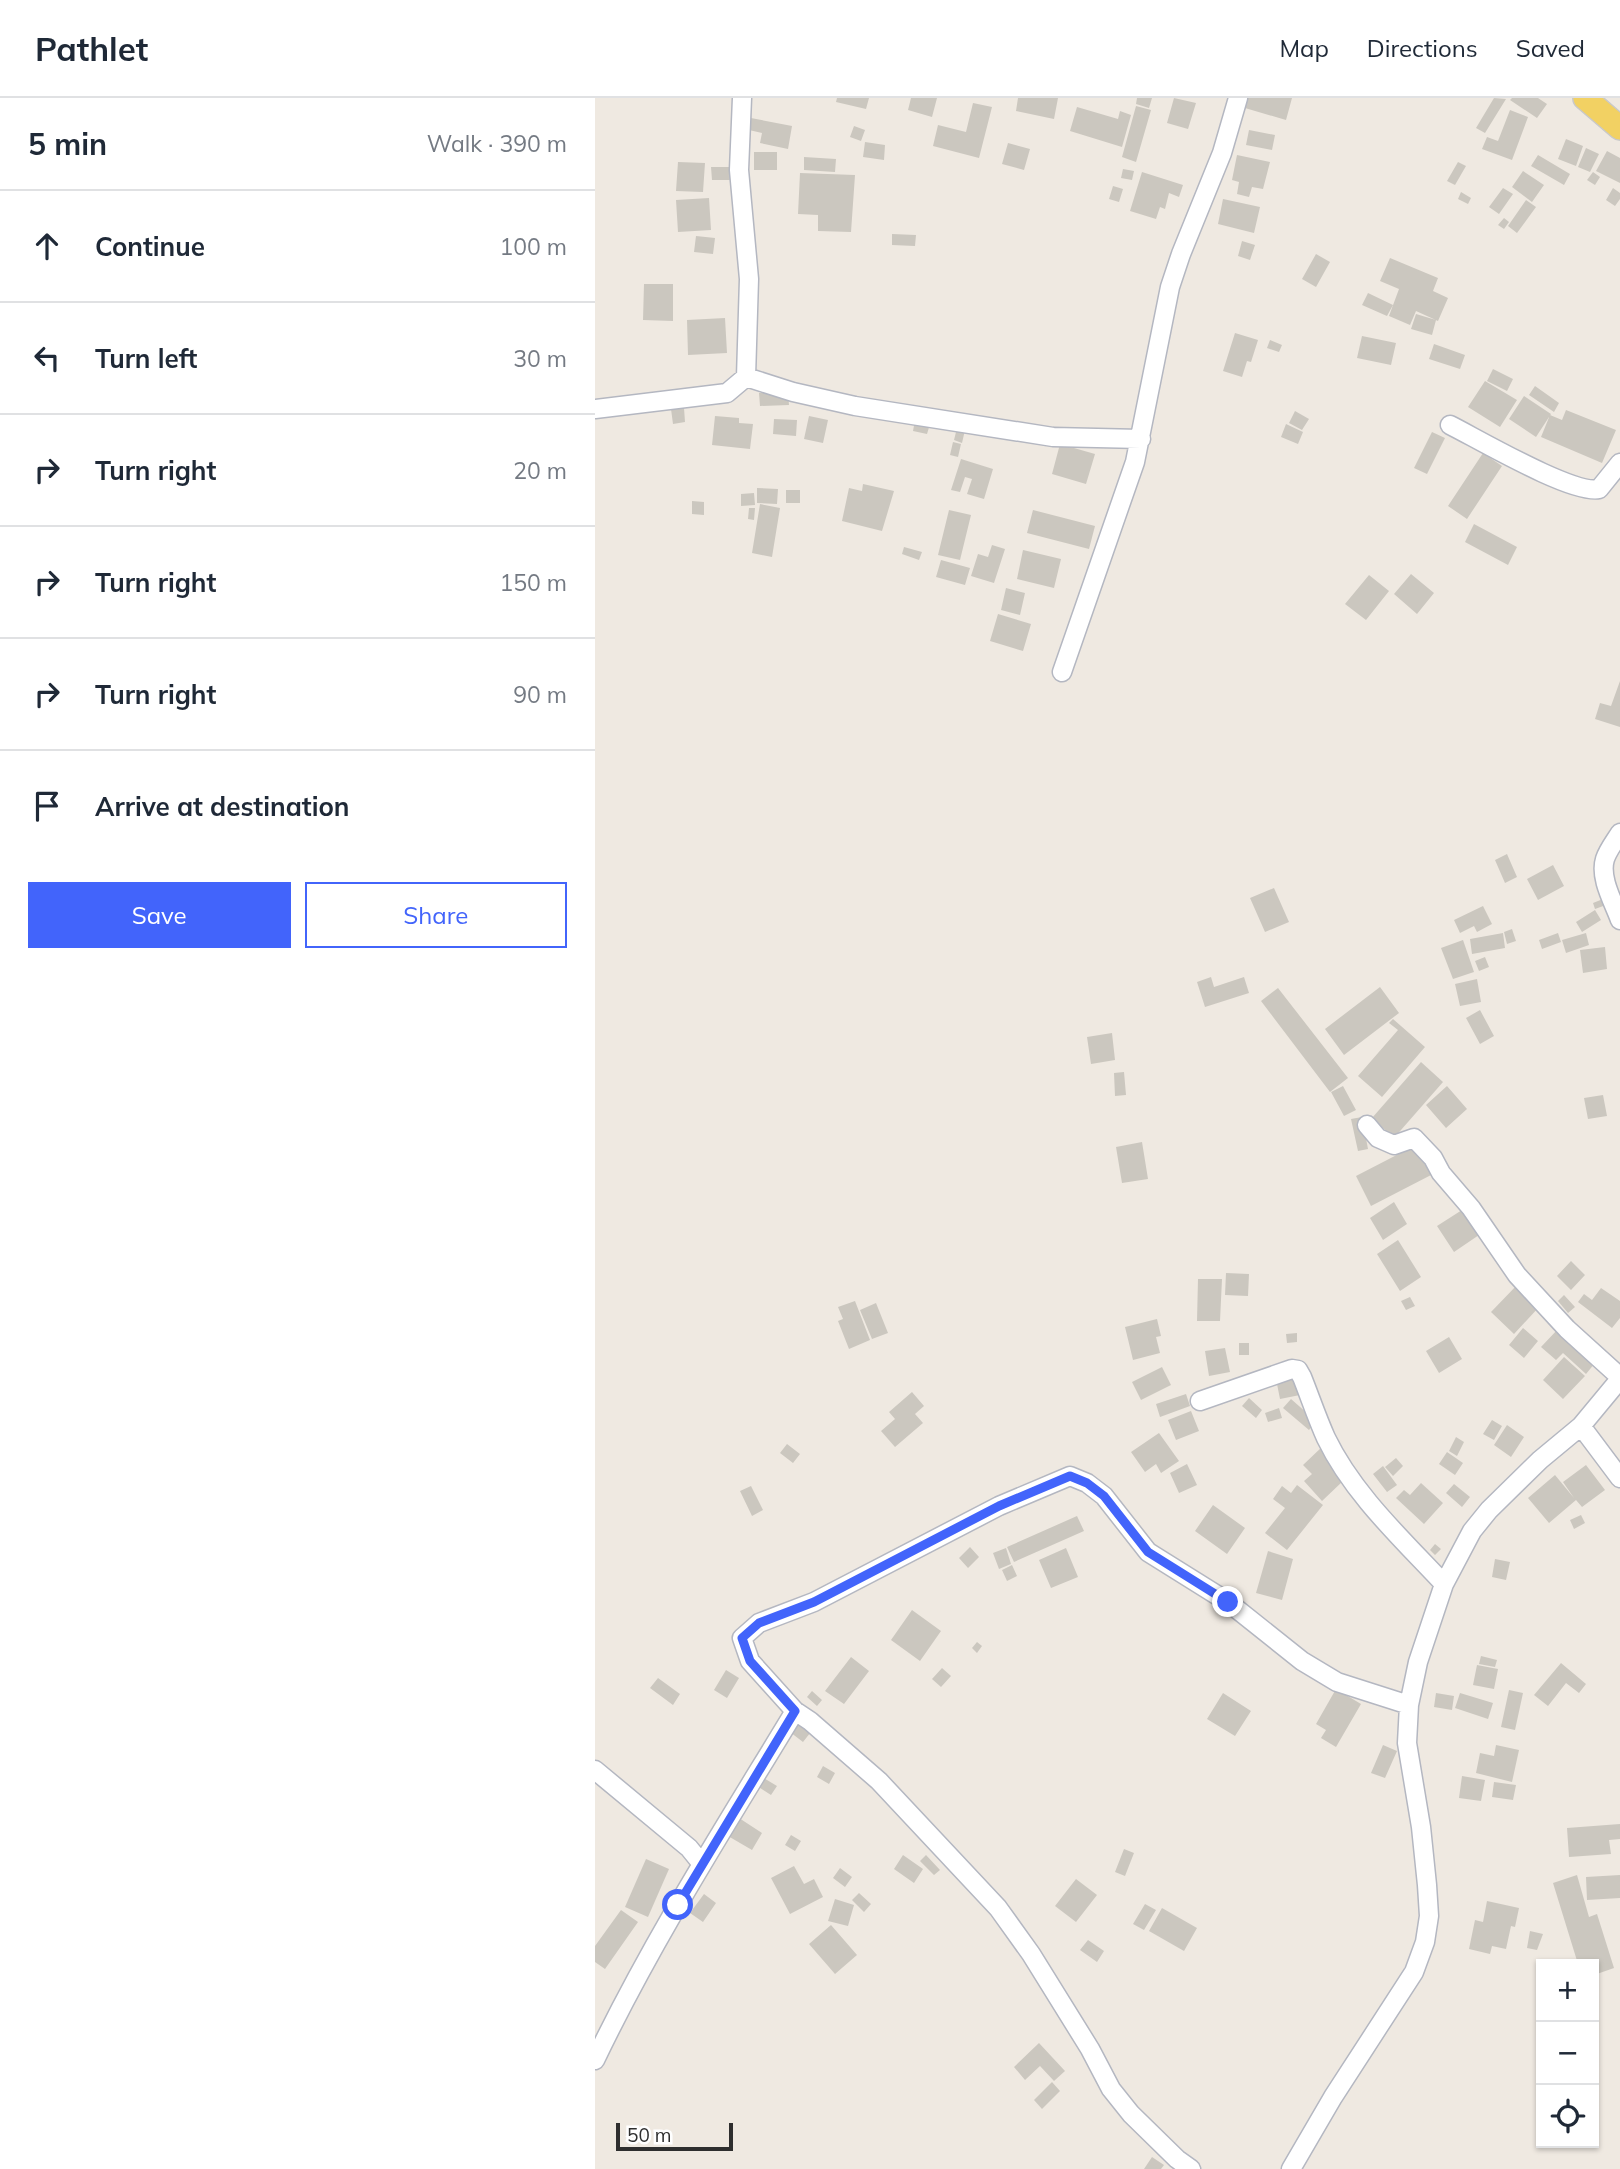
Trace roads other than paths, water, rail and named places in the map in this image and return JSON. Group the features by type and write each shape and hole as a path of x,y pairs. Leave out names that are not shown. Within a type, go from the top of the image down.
{"main road":[{"path":"1585,98 1620,128"}],"street":[{"path":"595,409 727,393 746,377 749,279 739,170 742,98"},
{"path":"1062,672 1129,481 1141,439 1170,287 1221,153 1238,98"},
{"path":"746,377 793,393 1053,437 1141,439"},
{"path":"1450,425 1545,474 1588,489 1599,489 1620,463"},
{"path":"1620,834 1605,859 1604,869 1605,880 1620,920"},
{"path":"1291,2169 1333,2097 1414,1972 1425,1942 1429,1916 1427,1885 1421,1827 1407,1744 1409,1705 1418,1662 1444,1584 1472,1531 1489,1510 1540,1460 1581,1426 1620,1378 1567,1329 1517,1275 1423,1145 1414,1138 1394,1145 1378,1138 1367,1125"},
{"path":"1200,1401 1292,1369 1298,1370 1326,1438 1343,1467 1368,1502 1444,1584"},
{"path":"1581,1426 1620,1478"},
{"path":"1191,2169 1131,2114 1111,2089 1090,2049 1031,1954 998,1908 879,1781 795,1711 750,1661 742,1638 759,1623 814,1602 999,1506 1070,1476 1087,1483 1104,1496 1148,1552 1228,1602 1302,1661 1337,1682 1409,1705"},
{"path":"595,2060 621,2005 702,1864 795,1711"},
{"path":"595,1770 689,1848 702,1864"}]}
